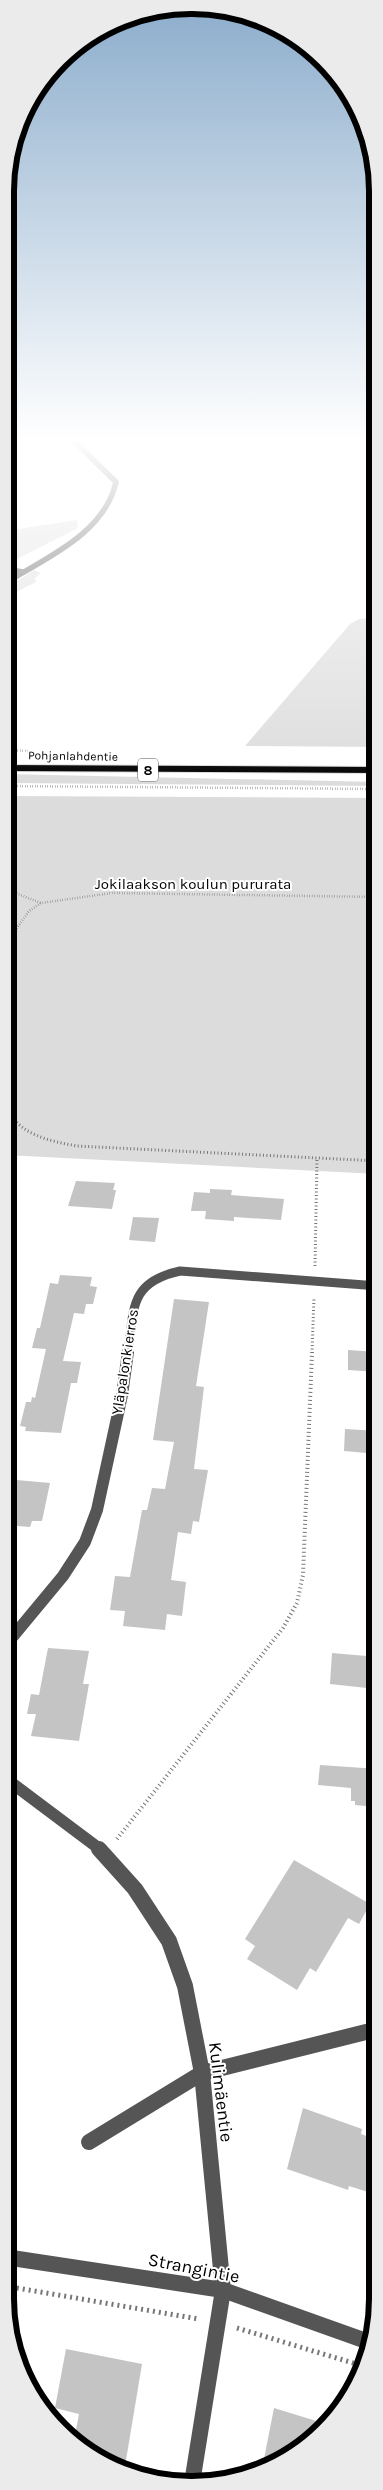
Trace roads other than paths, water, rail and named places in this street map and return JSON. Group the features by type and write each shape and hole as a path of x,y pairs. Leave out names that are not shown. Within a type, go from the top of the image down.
{"highway":[{"name":"Pohjanlahdentie","path":"14,768 369,770"},
{"name":"Pohjanlahdentie","path":"290,771 369,775"}],"street":[{"path":"14,577 52,552"},
{"path":"14,571 22,572"},
{"name":"Yläpalonkierros","path":"14,1635 63,1576 84,1542 94,1518 122,1395 135,1302 146,1285 161,1275 180,1271 369,1285"},
{"name":"Kulimäentie","path":"14,1785 105,1853 135,1888 168,1941 185,1986 202,2072 223,2290 220,2322 193,2476"},
{"path":"89,2142 202,2072 369,2031"},
{"name":"Strangintie","path":"14,2258 223,2290 364,2340"}]}
